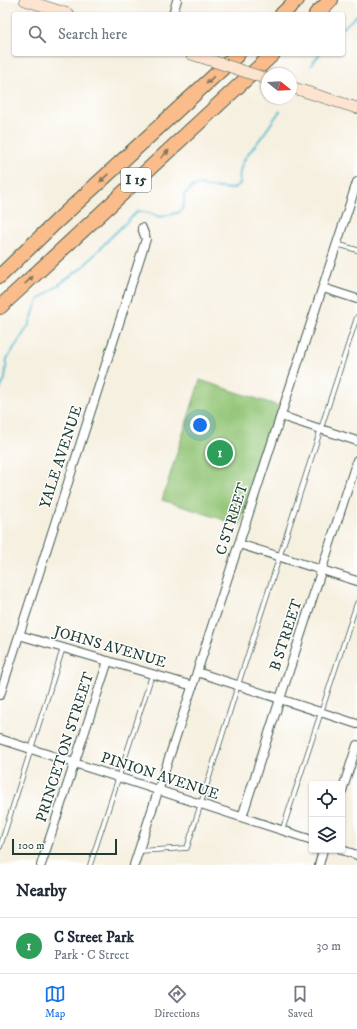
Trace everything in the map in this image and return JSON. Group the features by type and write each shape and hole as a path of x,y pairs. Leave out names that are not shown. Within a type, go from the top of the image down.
{"highway":[{"path":"284,12 297,0"},
{"path":"318,12 331,0"},
{"name":"I 15","path":"0,276 57,221 236,56"},
{"name":"I 15","path":"0,307 271,56"}],"street":[{"path":"25,0 62,12"},
{"path":"174,12 177,0"},
{"path":"198,56 261,77"},
{"path":"297,89 357,108"},
{"name":"C STREET","path":"134,865 322,288 337,244 354,202 357,182"},
{"name":"YALE AVENUE","path":"0,695 146,239 142,228"},
{"path":"322,288 357,299"},
{"path":"281,416 357,441"},
{"name":"B STREET","path":"242,817 357,460"},
{"path":"239,544 357,582"},
{"name":"JOHNS AVENUE","path":"19,635 193,686"},
{"name":"PRINCETON STREET","path":"41,865 108,661"},
{"path":"197,672 357,724"},
{"name":"PINION AVENUE","path":"0,740 309,839"},
{"path":"345,782 357,745"},
{"path":"345,851 357,855"},
{"path":"319,865 322,853"}],"lane":[{"path":"337,244 357,250"},
{"path":"139,851 187,848 357,317"},
{"path":"282,831 357,604"},
{"path":"0,847 63,648"},
{"path":"90,865 152,674"}],"green space":[{"path":"200,380 279,406 240,525 162,500"}],"waterway":[{"path":"345,26 357,15"},
{"path":"311,65 318,56"},
{"path":"0,390 5,379 7,359 29,325 38,300 83,267 138,211 160,217 180,212 184,205 184,195 192,187 199,185 232,189 240,184 240,170 244,159 263,136 280,111"}],"place":[{"name":"C Street Park","path":"220,453"}]}
